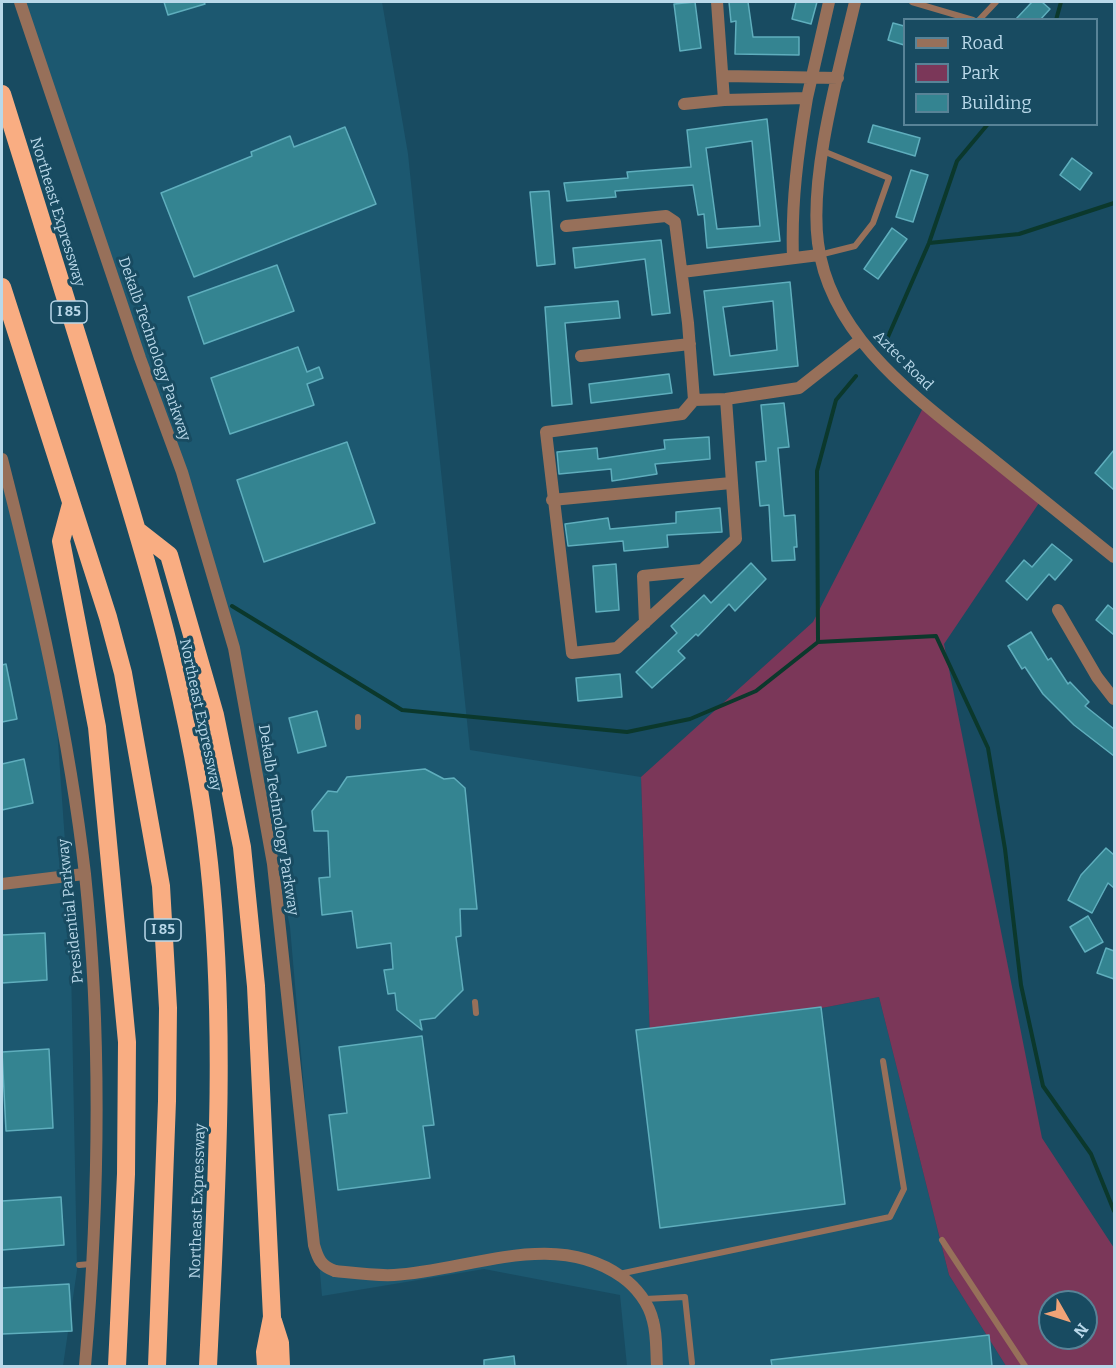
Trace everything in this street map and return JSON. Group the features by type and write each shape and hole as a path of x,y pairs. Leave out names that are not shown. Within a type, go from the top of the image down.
{"highway":[{"name":"Northeast Expressway","path":"2,94 137,530 185,721 209,863 218,1002 220,1102 208,1366"},
{"name":"I 85","path":"2,286 123,673 161,886 168,1008 167,1101 157,1366"},
{"path":"71,504 61,541 96,727 127,1042 126,1174 117,1366"},
{"path":"137,530 169,555 215,715 242,847 256,986 272,1317 265,1352 266,1366"},
{"path":"272,1317 280,1343 281,1366"}],"street":[{"name":"Dekalb Technology Parkway","path":"20,2 140,358 182,472 234,648 273,864 314,1245 318,1260 324,1267 335,1271 394,1275 517,1255 565,1254 606,1265 631,1283 644,1299 653,1320 657,1366"},
{"path":"717,2 724,100"},
{"path":"793,258 791,220 797,157 807,98 829,2"},
{"name":"Aztec Road","path":"855,2 838,78 816,200 819,255 830,289 860,340 890,372 933,411 1114,557"},
{"path":"724,76 812,75 838,78"},
{"path":"684,104 724,100 807,98"},
{"path":"566,226 666,216 675,222 690,344 694,400 682,414 546,432 552,500 572,653 618,648 736,539 726,399"},
{"path":"682,272 819,255"},
{"path":"694,400 726,399 799,388 860,340"},
{"path":"581,356 690,344"},
{"name":"Presidential Parkway","path":"3,466 57,691 84,874 94,996 97,1094 85,1264 85,1366"},
{"path":"552,500 731,483"},
{"path":"645,623 643,576 702,570"},
{"path":"1058,610 1097,677 1114,699"},
{"path":"2,884 84,874"}],"lane":[{"path":"912,2 966,18"},
{"path":"981,18 996,2"},
{"path":"819,255 855,246 873,223 889,177 824,151"},
{"path":"358,717 358,727"},
{"path":"475,1002 477,1013"},
{"path":"618,1274 890,1217 904,1189 883,1061"},
{"path":"942,1240 1025,1366"},
{"path":"644,1299 685,1297 692,1363"}],"shaded area":[{"path":"15,2 382,2 408,154 470,750 641,777 650,1041 879,997 949,1275 1006,1366 627,1366 620,1295 484,1269 322,1296 290,927 247,717 194,498"},
{"path":"2,466 51,641 70,914 77,1270 63,1366 2,1366"}],"green space":[{"path":"926,402 1043,497 944,644 1042,1138 1114,1248 1114,1366 1006,1366 949,1275 879,997 650,1041 641,777 813,622"}],"building":[{"path":"164,2 204,2 205,4 168,15"},
{"path":"695,2 701,48 680,51 674,4"},
{"path":"729,2 748,2 753,37 799,37 799,55 735,54 736,21 731,22"},
{"path":"796,2 817,2 811,24 792,19"},
{"path":"1032,2 1042,2 1050,9 1042,18 1017,18"},
{"path":"893,23 903,26 903,45 888,40"},
{"path":"767,119 780,241 707,248 704,214 698,215 693,185 615,191 616,197 567,201 564,183 628,178 627,172 691,167 687,130","holes":["752,141 760,226 717,229 706,148"]},
{"path":"873,125 920,138 915,156 868,142"},
{"path":"345,127 376,204 194,277 161,193 252,156 251,152 290,136 294,147"},
{"path":"1072,158 1092,173 1080,190 1060,175"},
{"path":"911,170 928,175 913,222 896,217"},
{"path":"549,191 555,264 537,266 530,192"},
{"path":"892,228 907,239 878,279 864,269"},
{"path":"661,240 670,313 652,315 645,259 575,268 573,248"},
{"path":"277,265 294,311 204,344 188,297"},
{"path":"790,282 798,366 714,375 704,291","holes":["773,301 777,350 730,356 723,307"]},
{"path":"618,301 620,318 565,323 572,404 552,406 545,307"},
{"path":"298,347 307,372 319,367 323,378 307,384 314,405 230,434 211,378"},
{"path":"669,374 672,393 591,403 589,384"},
{"path":"784,403 789,447 778,448 784,516 795,515 797,547 794,547 795,560 772,561 769,505 760,506 756,462 766,461 761,405"},
{"path":"709,437 710,459 655,464 657,474 612,481 611,469 559,474 557,452 597,448 598,459 665,449 664,440"},
{"path":"347,442 375,523 264,562 237,480"},
{"path":"1114,450 1114,490 1095,473"},
{"path":"720,508 722,532 667,535 668,547 624,551 623,541 568,546 565,524 608,518 610,529 676,523 676,512"},
{"path":"1052,544 1072,560 1055,580 1049,574 1027,600 1006,581 1024,560 1032,567"},
{"path":"751,563 766,579 735,611 729,604 698,636 696,634 678,651 685,658 652,688 636,672 677,633 671,626 704,595 711,603"},
{"path":"616,564 619,610 596,612 593,566"},
{"path":"1108,605 1114,610 1114,635 1096,620"},
{"path":"1031,632 1048,660 1051,658 1068,684 1070,682 1089,702 1085,706 1114,729 1114,756 1074,725 1043,694 1025,667 1022,669 1008,646"},
{"path":"6,664 17,719 2,722 2,665"},
{"path":"620,674 622,697 578,701 576,678"},
{"path":"317,711 326,746 298,753 289,718"},
{"path":"24,759 33,803 2,810 2,764"},
{"path":"425,769 444,779 454,778 465,788 477,909 460,909 461,936 456,937 463,990 435,1018 420,1020 422,1030 397,1010 395,993 388,994 384,970 393,969 391,943 357,948 352,911 322,915 319,878 330,877 328,831 314,831 312,811 328,791 337,792 347,777"},
{"path":"1106,848 1114,855 1114,888 1108,883 1092,913 1068,900 1081,875"},
{"path":"1088,916 1103,942 1085,952 1070,927"},
{"path":"45,933 47,980 2,983 2,935"},
{"path":"1106,948 1114,951 1114,979 1097,973"},
{"path":"821,1007 845,1204 660,1228 636,1030"},
{"path":"422,1036 434,1125 423,1126 430,1178 338,1190 329,1115 347,1113 339,1047"},
{"path":"49,1049 53,1128 6,1131 2,1052"},
{"path":"61,1197 64,1245 2,1250 2,1201"},
{"path":"69,1284 72,1331 2,1334 2,1288"},
{"path":"989,1335 992,1366 772,1366 771,1360"},
{"path":"514,1356 515,1366 484,1366 484,1360"}],"waterway":[{"path":"1057,18 1061,2"},
{"path":"887,339 929,243 957,161 986,126"},
{"path":"929,243 1019,234 1114,203"},
{"path":"818,642 817,471 836,400 856,376"},
{"path":"232,606 402,710 627,732 690,719 756,691 818,642 936,636 988,748 1005,849 1021,985 1043,1086 1091,1154 1114,1211"}]}
